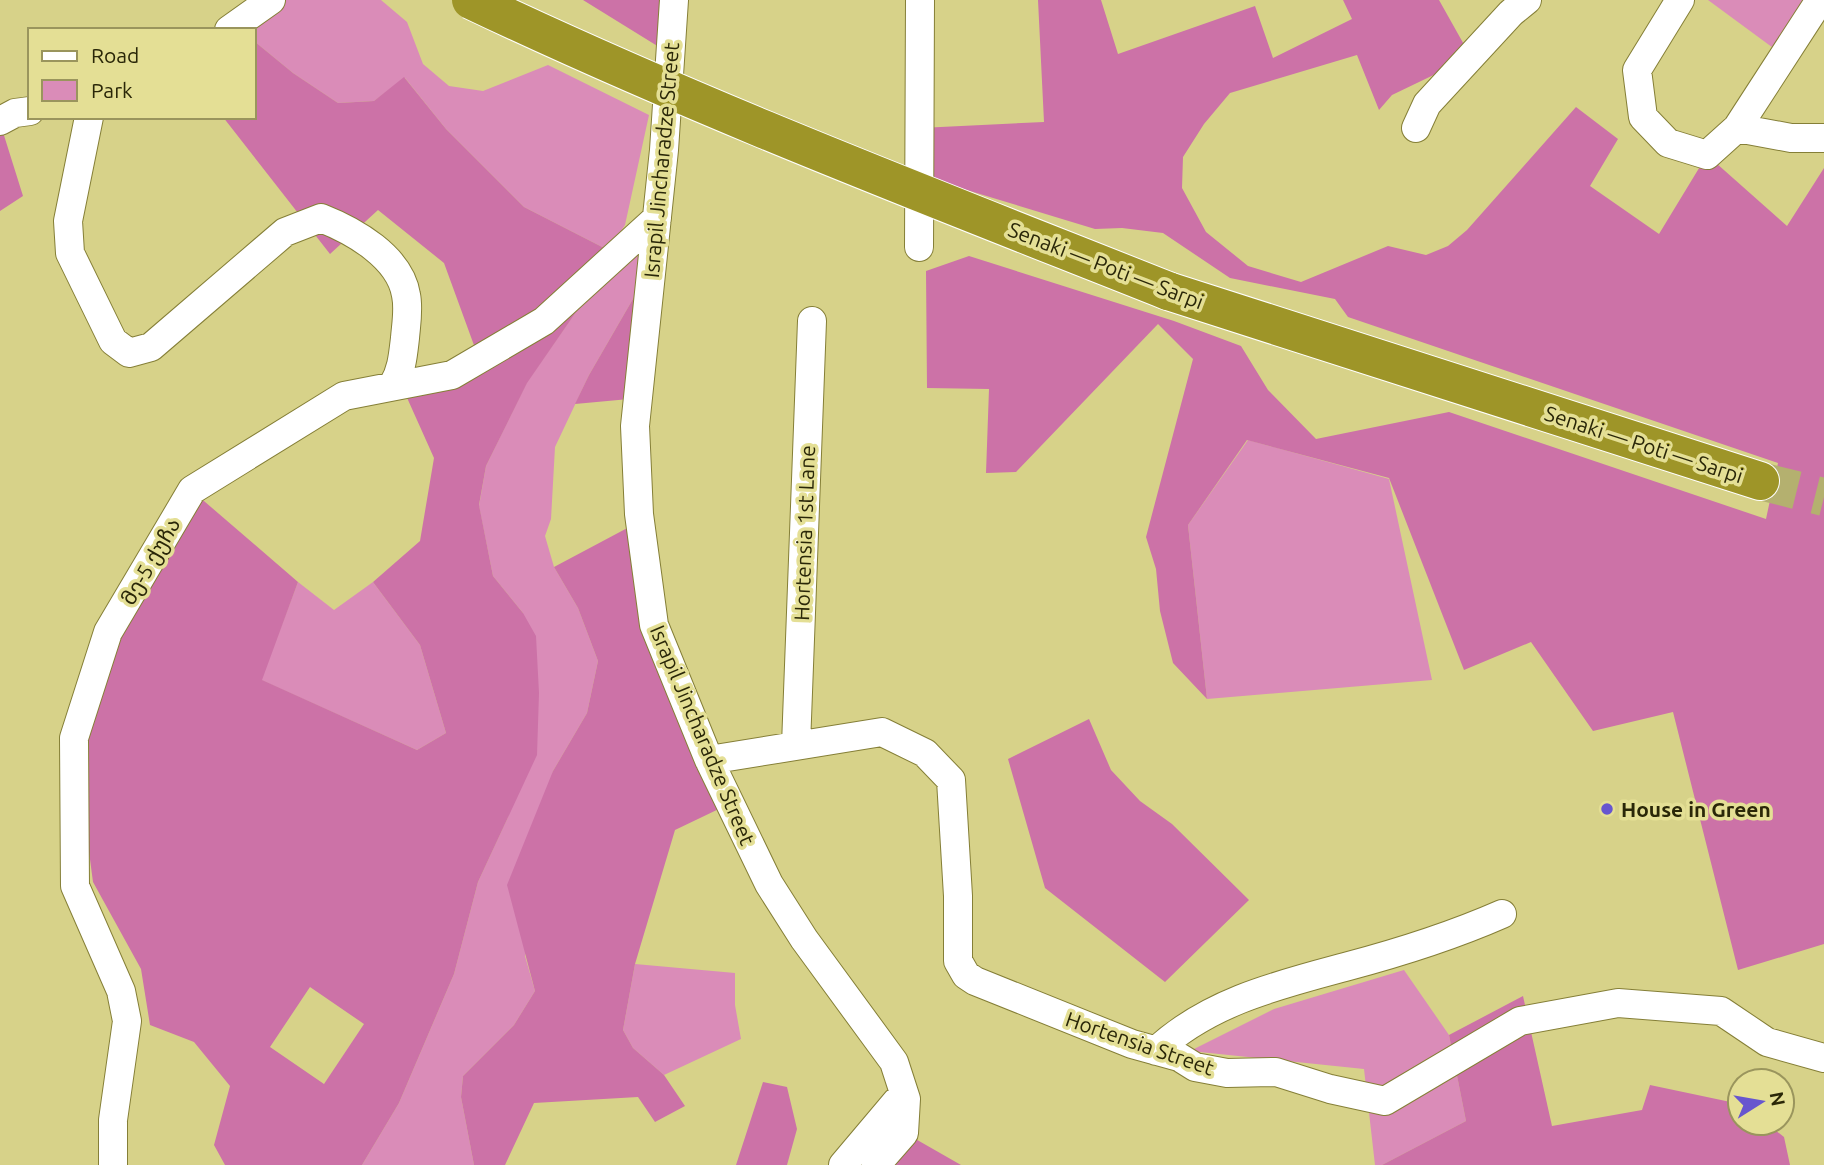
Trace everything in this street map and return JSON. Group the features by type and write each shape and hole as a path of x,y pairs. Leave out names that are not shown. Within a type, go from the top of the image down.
{"highway":[{"name":"Senaki — Poti — Sarpi","path":"471,0 594,58 1168,291 1760,481"}],"street":[{"path":"232,28 271,0"},
{"name":"Israpil Jincharadze Street","path":"674,0 664,150 635,426 639,514 654,625 709,760 769,884 804,939 894,1062 906,1099 904,1133 876,1165"},
{"path":"919,247 920,0"},
{"path":"1416,128 1427,104 1511,13 1527,0"},
{"path":"1680,0 1637,70 1643,117 1668,143 1707,155 1737,128 1820,0"},
{"path":"0,121 15,113 28,111"},
{"path":"89,119 68,221 70,253 113,341 129,353 151,347 285,232 321,218 344,227 392,263 407,294 407,323 401,373 393,385"},
{"path":"1737,128 1791,138 1824,138"},
{"name":"მე-5 ქუჩა","path":"113,1165 113,1120 127,1021 121,990 75,886 75,738 108,632 192,490 344,396 452,375 544,321 657,218"},
{"name":"Hortensia 1st Lane","path":"796,746 812,321"},
{"name":"Hortensia Street","path":"709,760 882,732 925,753 951,780 958,896 958,961 966,975 1132,1044 1179,1057 1195,1067 1227,1073 1276,1072 1330,1089 1385,1101 1520,1021 1618,1003 1721,1011 1767,1042 1824,1058"},
{"path":"1156,1051 1175,1032 1229,1002 1462,932 1503,914"},
{"path":"844,1165 897,1101 906,1099"}],"green space":[{"path":"286,0 381,0 407,22 423,64 449,86 483,91 548,65 649,115 625,225 608,250 524,207 446,129 405,78 374,101 338,103 293,73 256,43 256,28 251,28"},
{"path":"1708,0 1820,0 1784,56"},
{"path":"645,239 637,292 589,375 555,447 551,519 545,536 554,567 578,608 598,661 587,713 553,771 525,956 535,991 514,1025 463,1076 461,1097 474,1165 362,1165 399,1103 454,974 478,882 508,817 523,613 493,576 479,506 486,466 527,382 594,286"},
{"path":"1248,440 1389,479 1432,680 1207,699 1188,525"},
{"path":"298,582 334,610 373,582 420,645 446,733 417,750 261,680"},
{"path":"635,964 735,973 735,1005 741,1039 664,1075 633,1048 623,1030"},
{"path":"1404,970 1449,1035 1466,1121 1382,1165 1375,1165 1364,1069 1190,1051 1274,1009"}],"shaded area":[{"path":"583,0 662,0 659,47"},
{"path":"1038,0 1101,0 1118,54 1255,6 1273,58 1352,19 1343,0 1439,0 1471,57 1392,95 1379,110 1357,55 1230,93 1204,124 1183,157 1182,188 1206,232 1248,266 1301,282 1388,246 1426,255 1448,246 1467,230 1576,107 1618,139 1590,186 1659,234 1707,155 1787,226 1824,168 1824,944 1738,970 1673,712 1593,731 1531,642 1464,670 1389,478 1247,440 1188,525 1207,699 1173,663 1160,611 1156,569 1146,537 1193,359 1158,324 1016,472 986,473 989,389 927,388 926,271 969,256 1174,321 1241,346 1268,390 1316,439 1449,412 1766,519 1778,463 1348,317 1335,299 1230,278 1163,233 1122,228 1095,229 960,188 920,187 920,128 1044,122"},
{"path":"256,43 293,73 338,103 374,101 404,77 446,129 524,207 608,250 536,311 475,348 444,263 378,210 330,254 225,119 256,119"},
{"path":"2,129 23,196 0,211 0,130"},
{"path":"594,286 527,383 486,466 479,505 493,576 523,613 536,636 539,693 537,755 478,882 454,974 399,1103 362,1165 225,1165 214,1145 230,1086 194,1042 150,1025 141,969 93,882 74,738 114,635 197,495 298,582 262,680 417,750 446,733 420,645 373,582 420,541 434,458 404,391","holes":["310,987 364,1024 324,1084 270,1047"]},
{"path":"637,292 629,399 575,404 589,375"},
{"path":"633,525 723,807 675,830 635,964 623,1030 633,1048 664,1075 685,1106 655,1122 638,1097 534,1103 505,1165 474,1165 461,1097 463,1076 514,1025 535,991 507,885 553,771 587,713 598,661 578,608 554,567"},
{"path":"1089,719 1111,770 1140,801 1172,824 1249,900 1165,982 1045,888 1008,759"},
{"path":"1523,996 1552,1126 1642,1110 1650,1085 1726,1101 1726,1137 1784,1137 1790,1165 1382,1165 1466,1121 1449,1035"},
{"path":"763,1082 787,1087 797,1129 787,1165 736,1165"},
{"path":"912,1137 961,1165 885,1165"}],"tunnel":[{"path":"1760,481 1824,497"}],"place":[{"name":"House in Green","path":"1607,809"}]}
